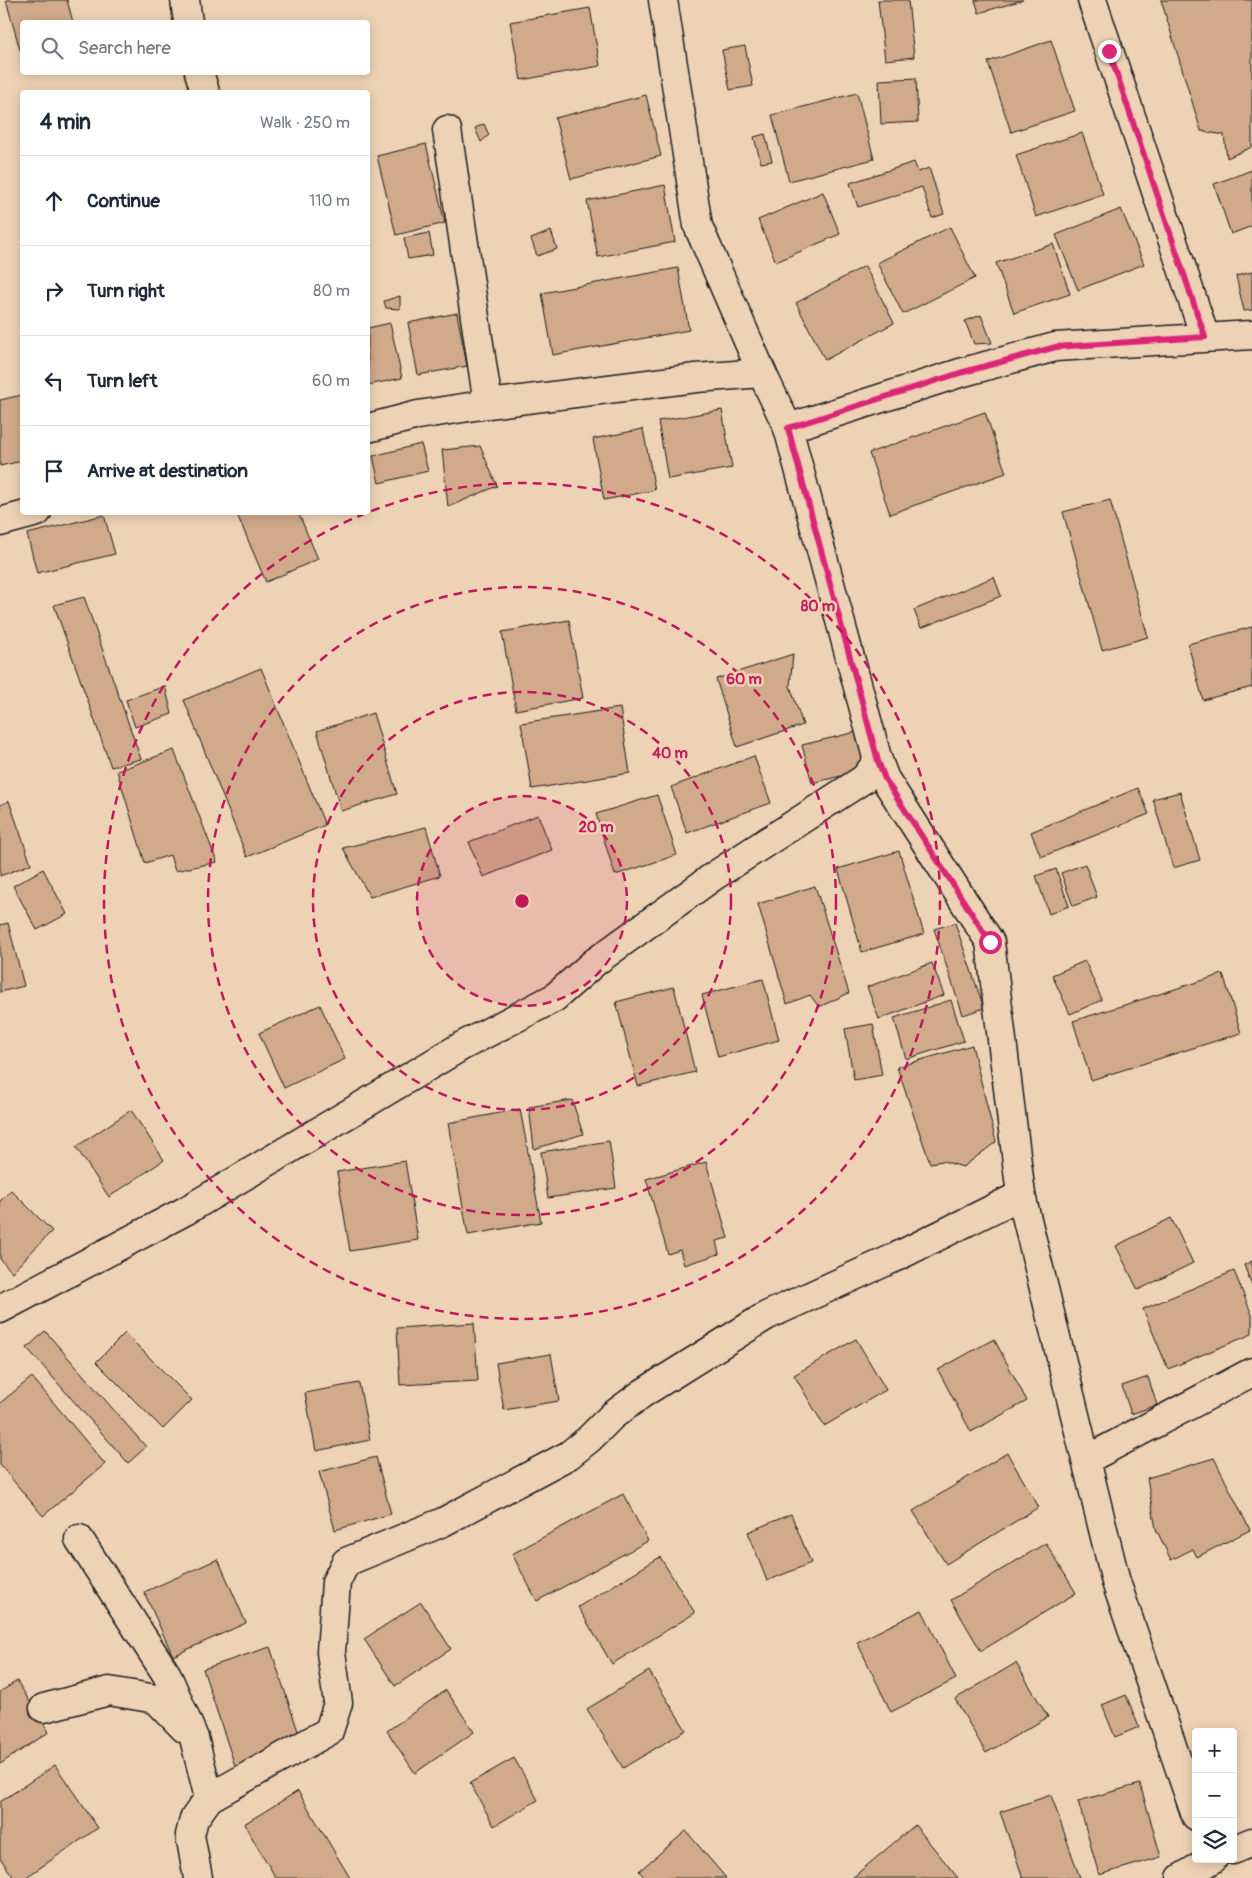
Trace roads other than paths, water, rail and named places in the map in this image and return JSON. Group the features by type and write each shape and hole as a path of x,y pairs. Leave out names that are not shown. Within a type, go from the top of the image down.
{"street":[{"path":"185,0 188,20"},
{"path":"663,0 698,226 788,428 878,761 885,779 990,942 1020,1195 1116,1582 1192,1804"},
{"path":"1092,0 1205,337"},
{"path":"200,75 204,90"},
{"path":"447,130 488,404"},
{"path":"788,428 960,373 1056,347 1252,335"},
{"path":"370,427 418,415 488,404 696,378 762,373"},
{"path":"0,522 26,515"},
{"path":"0,1309 187,1210 462,1046 554,998 596,962 714,876 864,779 878,761"},
{"path":"198,1878 190,1834 194,1819 209,1798 329,1731 338,1703 331,1652 336,1582 346,1562 443,1522 569,1454 589,1439 612,1416 643,1393 766,1316 894,1258 1020,1195"},
{"path":"1086,1460 1252,1372"},
{"path":"79,1539 167,1675 194,1738 209,1798"},
{"path":"44,1708 108,1691 156,1699 194,1738"},
{"path":"1237,1848 1252,1842"},
{"path":"1181,1878 1207,1863"}]}
